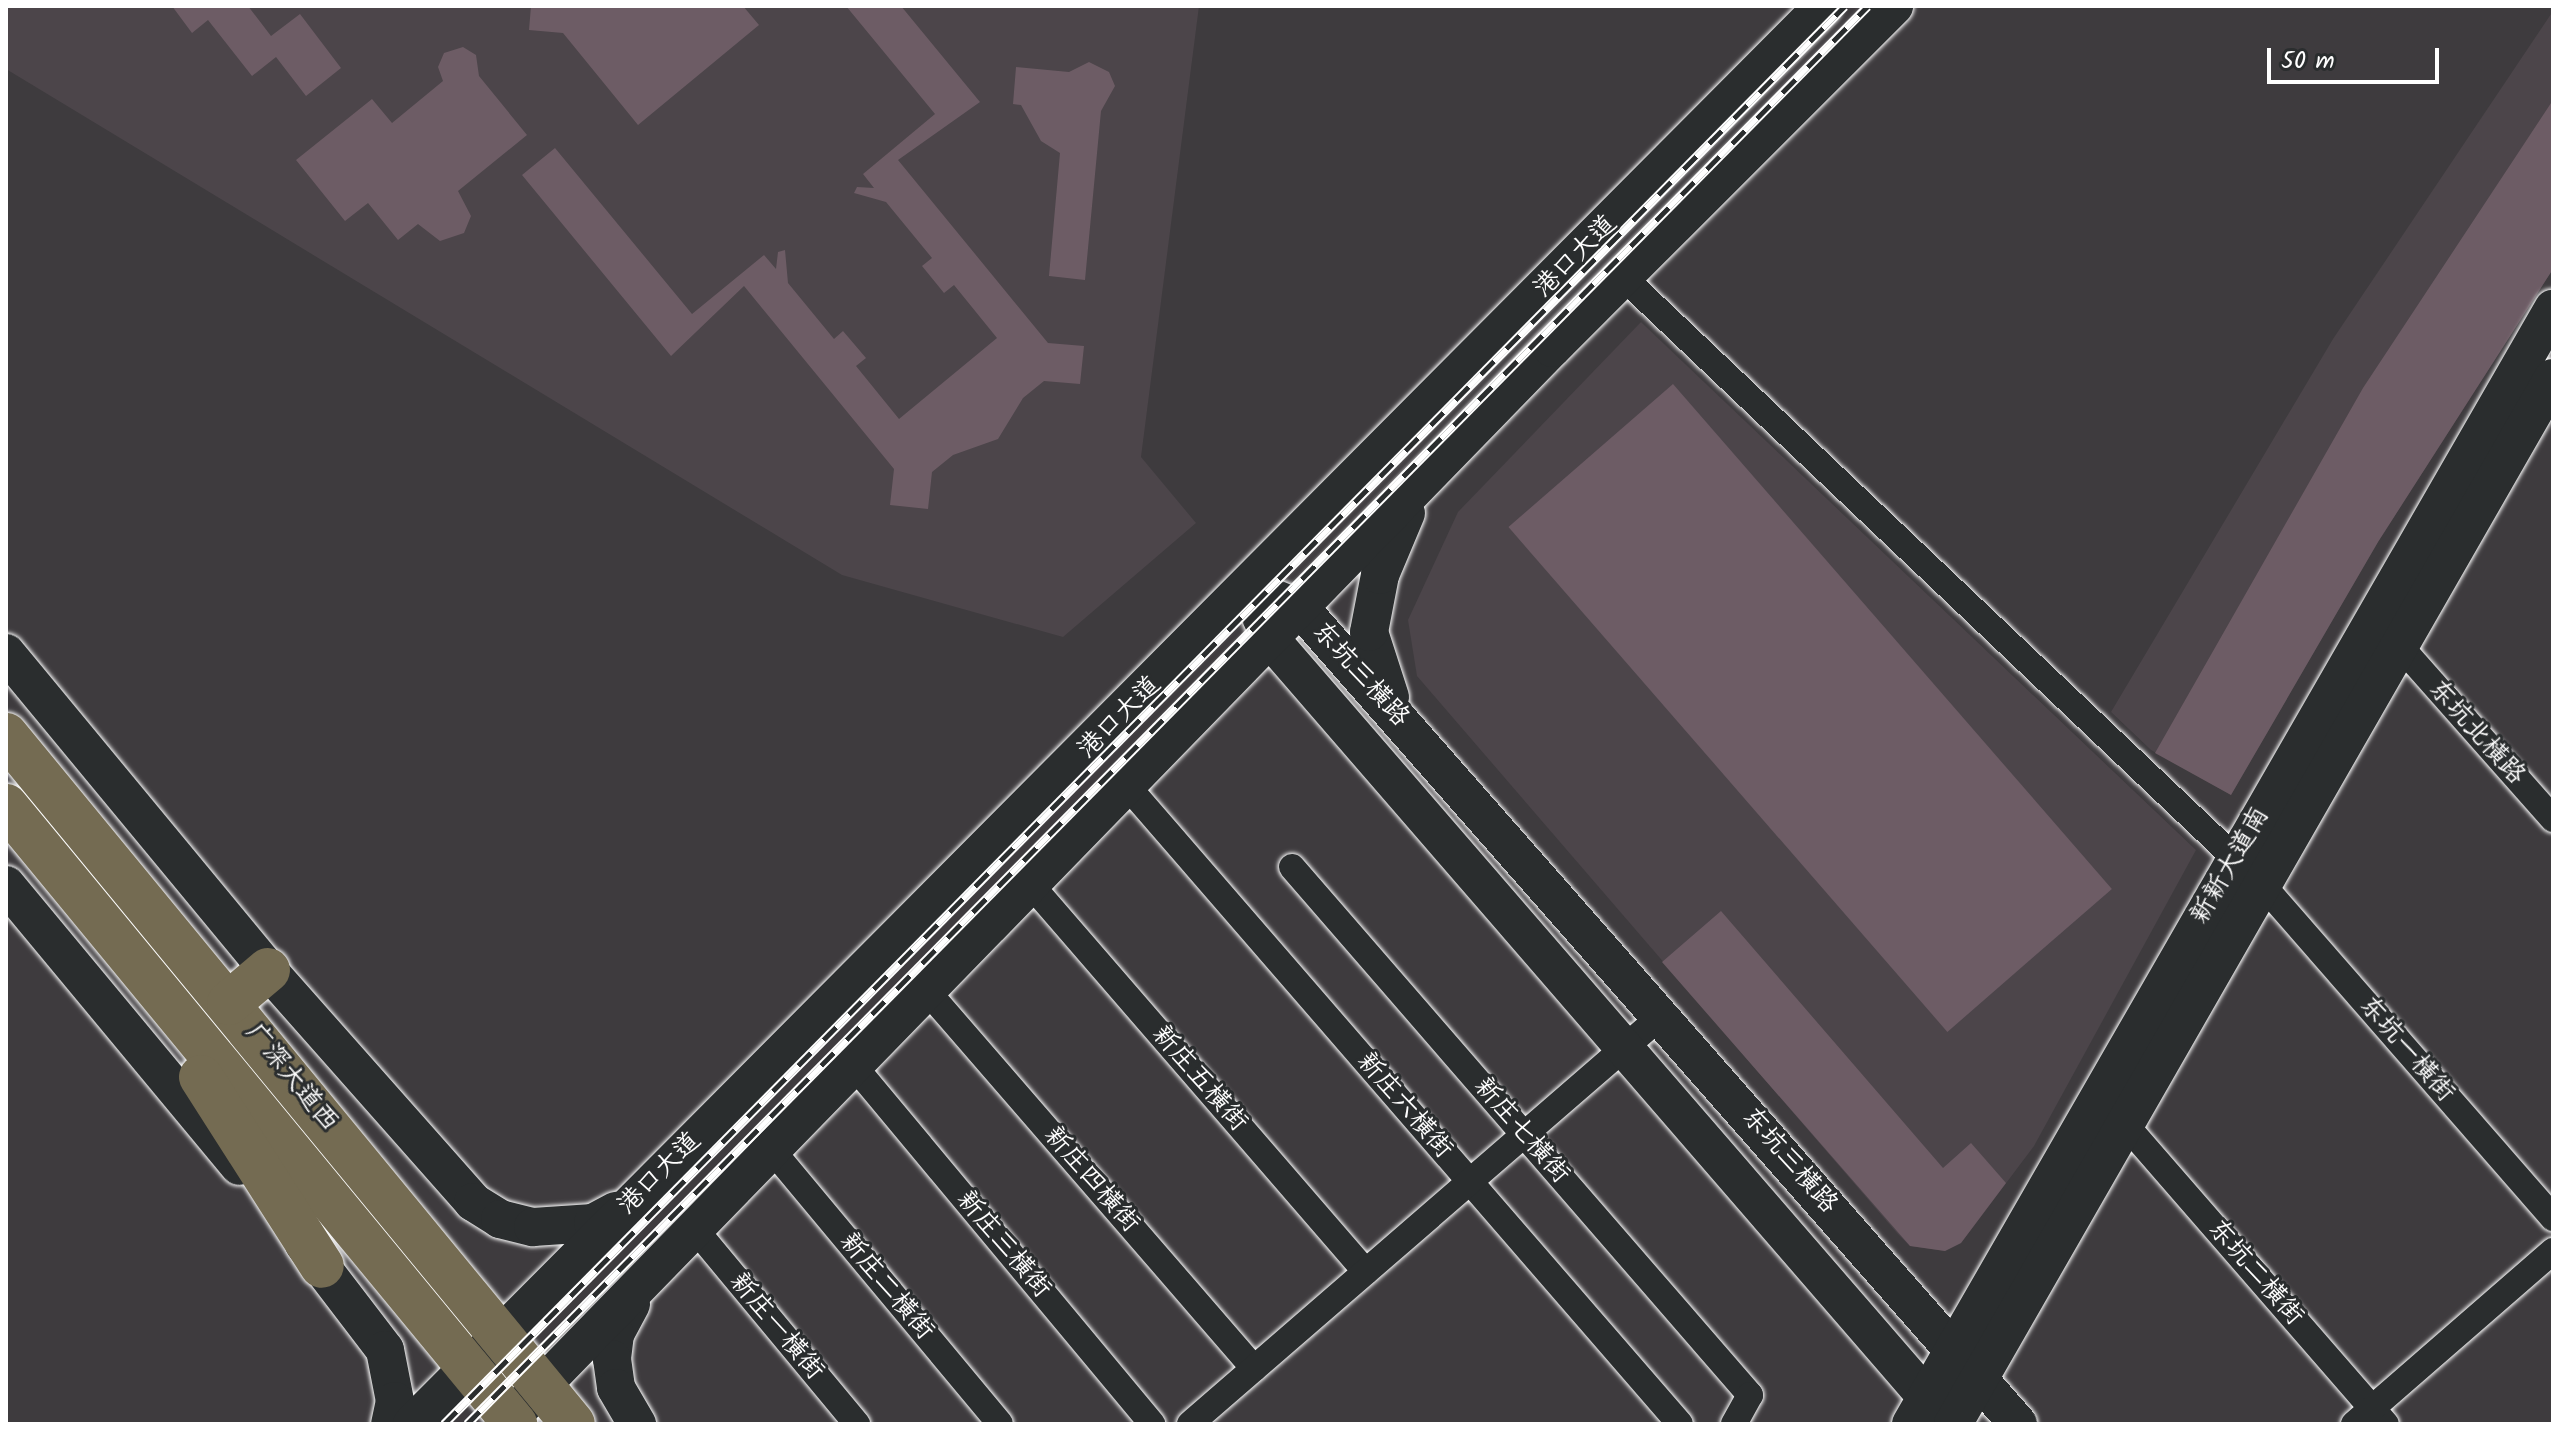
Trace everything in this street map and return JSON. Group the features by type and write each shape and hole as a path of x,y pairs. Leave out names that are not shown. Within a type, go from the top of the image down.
{"highway":[{"name":"广深大道西","path":"6,735 573,1424"},
{"name":"广深大道西","path":"6,806 510,1422"},
{"path":"135,965 243,1149 322,1266"},
{"path":"229,1003 268,970"}],"street":[{"name":"港口大道","path":"412,1424 1249,588 1823,6"},
{"name":"港口大道","path":"510,1422 541,1386 1272,641 1623,277 1894,6"},
{"name":"东坑一横街","path":"1623,277 2248,870 2553,1218"},
{"name":"新新大道南","path":"1935,1418 1979,1379 2124,1123 2248,870 2553,309"},
{"name":"新新大道南","path":"1935,1418 1953,1347 2248,870 2400,646 2553,378"},
{"path":"1398,718 1369,632 1380,575 1415,491"},
{"name":"东坑三横路","path":"1249,588 1302,610 2018,1424"},
{"name":"东坑三横路","path":"1249,588 1272,641 1624,1048 1935,1418"},
{"name":"东坑北横路","path":"2400,646 2553,819"},
{"path":"6,653 268,970 473,1202 500,1219 566,1228 629,1204"},
{"name":"新庄六横街","path":"1128,787 1680,1424"},
{"name":"新庄七横街","path":"1292,867 1750,1395 1734,1424"},
{"path":"6,885 322,1266 385,1350 395,1387 390,1424"},
{"name":"新庄五横街","path":"1032,886 1366,1272"},
{"name":"新庄四横街","path":"928,992 1254,1368"},
{"path":"1190,1424 1661,1016"},
{"name":"新庄三横街","path":"854,1066 1152,1424"},
{"name":"东坑二横街","path":"2124,1123 2371,1419"},
{"name":"新庄二横街","path":"772,1150 1000,1424"},
{"name":"新庄一横街","path":"695,1229 857,1424"},
{"path":"2371,1419 2553,1251"},
{"path":"637,1424 616,1388 612,1359 615,1334 648,1278"}],"shaded area":[{"path":"6,6 1199,6 1141,457 1196,523 1063,637 842,575 6,69"},
{"path":"2553,11 2553,269 2378,542 2231,795 2151,750 2111,712 2333,339"},
{"path":"1641,322 2196,850 2034,1146 1961,1243 1945,1251 1910,1246 1897,1233 1417,676 1408,620 1458,512"}],"building":[{"path":"172,6 248,6 271,36 300,14 341,68 306,96 276,57 252,76 208,20 192,33"},
{"path":"531,6 743,6 759,25 638,125 563,33 529,30"},
{"path":"846,6 901,6 980,102 898,160 1048,343 1084,346 1080,384 1044,381 1023,398 998,439 953,455 932,472 928,509 890,505 894,469 744,286 671,356 522,175 555,148 692,314 764,255 776,269 778,252 785,250 788,283 834,339 843,331 866,358 856,366 899,419 997,338 954,285 944,293 922,266 932,258 886,202 854,193 857,187 874,188 863,174 935,114"},
{"path":"463,47 476,55 479,76 527,135 458,191 471,216 464,233 440,241 418,224 398,240 368,203 345,221 296,160 372,99 392,123 443,81 438,67 444,53"},
{"path":"1089,62 1109,72 1115,86 1101,111 1085,280 1049,276 1060,153 1041,141 1021,105 1013,104 1016,67 1069,72"},
{"path":"2553,100 2553,269 2378,542 2231,795 2155,753 2363,388"},
{"path":"1673,384 2112,889 1947,1032 1508,527"},
{"path":"1721,911 1943,1168 1971,1143 2006,1183 1961,1243 1945,1251 1910,1246 1662,962"}],"railway":[{"path":"444,1424 1845,6"},
{"path":"467,1424 1868,6"}]}
